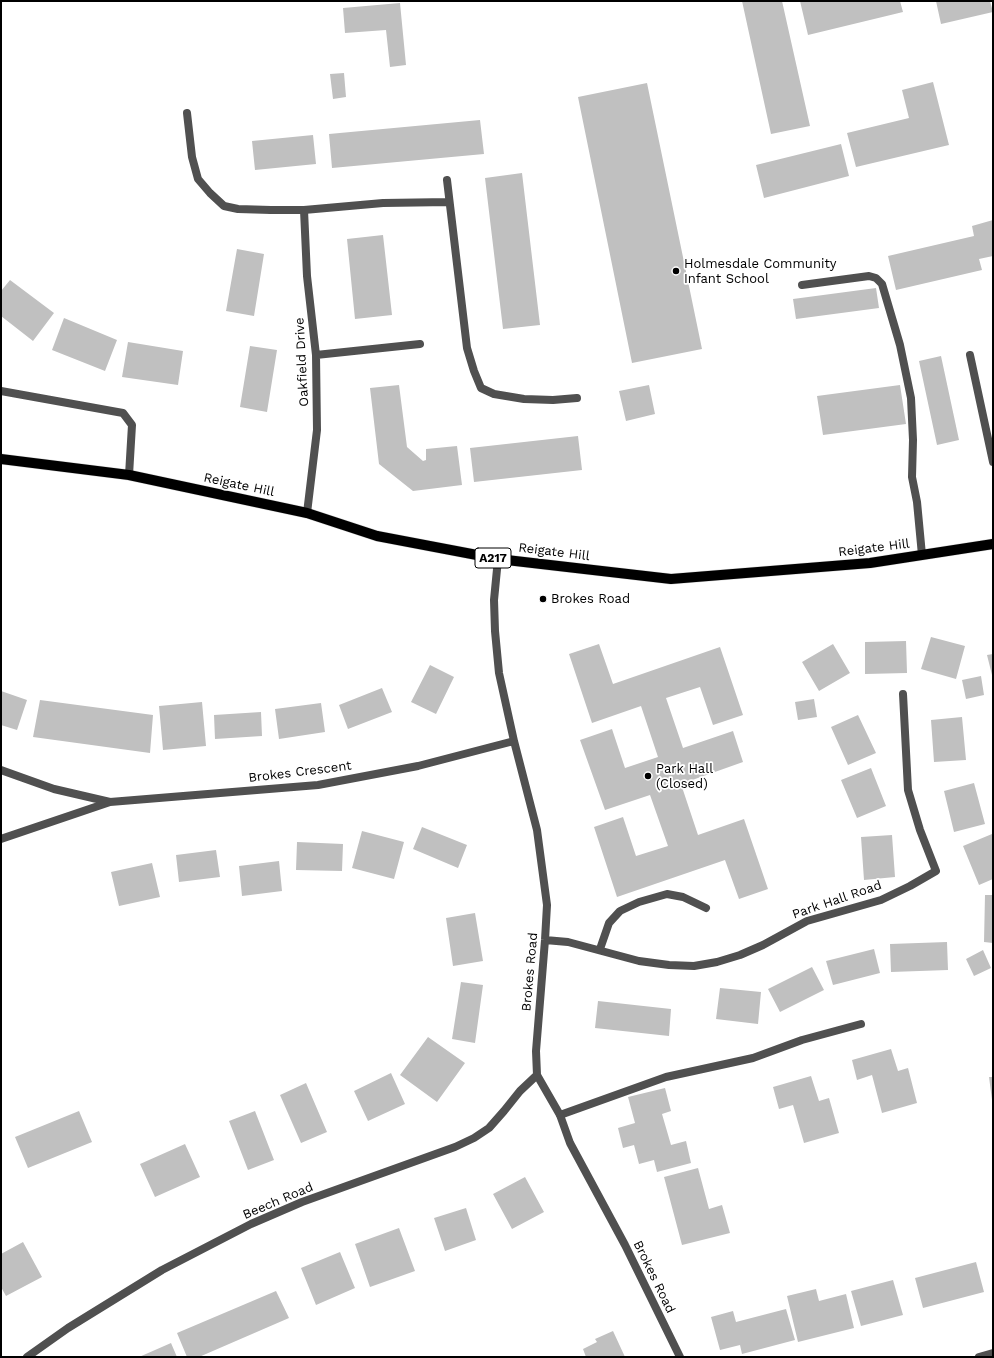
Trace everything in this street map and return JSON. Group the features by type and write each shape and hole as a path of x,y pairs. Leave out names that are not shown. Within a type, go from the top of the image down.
{"main road":[{"name":"Reigate Hill","path":"1,460 129,475 307,513 377,536 498,559 671,580 870,563 993,544"}],"street":[{"path":"187,113 192,157 198,178 210,193 224,206 238,209 304,210 383,203 449,202"},
{"path":"447,180 468,348 474,371 481,388 494,394 524,399 553,400 577,398"},
{"name":"Oakfield Drive","path":"304,210 307,276 316,354 317,430 307,513"},
{"path":"802,285 869,276 876,278 882,284 900,345 911,398 913,440 912,477 917,502 922,555"},
{"path":"316,354 420,344"},
{"path":"970,355 993,462"},
{"path":"1,391 123,413 132,425 129,475"},
{"name":"Brokes Road","path":"498,559 494,600 499,673 537,830 547,905 536,1051 537,1075 560,1115 570,1142 625,1245 680,1357"},
{"name":"Park Hall Road","path":"545,940 568,942 600,949 640,961 669,965 694,966 717,962 740,956 807,921 881,900 936,871 920,830 908,790 903,694"},
{"name":"Brokes Crescent","path":"1,839 110,802 318,785 418,766 514,740"},
{"name":"Brokes Crescent","path":"1,770 54,789 110,802"},
{"path":"600,949 609,923 620,911 639,902 667,894 683,897 706,908"},
{"path":"560,1115 666,1078 753,1058 802,1040 861,1024"},
{"name":"Beech Road","path":"27,1357 68,1328 162,1270 251,1224 302,1202 455,1147 474,1138 489,1128 520,1091 537,1075"},
{"path":"978,1357 993,1353"}],"building":[{"path":"742,1 782,1 810,126 771,134"},
{"path":"800,1 900,1 903,12 808,35"},
{"path":"936,1 990,1 993,12 941,24"},
{"path":"400,3 406,65 390,67 386,30 345,33 343,8"},
{"path":"344,73 346,97 333,99 330,74"},
{"path":"933,82 949,145 856,167 847,133 909,118 902,90"},
{"path":"647,83 702,349 632,363 578,97"},
{"path":"480,120 484,154 332,168 329,134"},
{"path":"313,135 316,164 255,170 252,141"},
{"path":"841,144 849,176 764,198 756,165"},
{"path":"522,173 540,325 503,329 485,178"},
{"path":"993,220 993,256 979,259 982,270 896,290 888,256 974,236 972,226"},
{"path":"383,235 392,315 355,319 347,239"},
{"path":"237,249 264,254 254,316 226,311"},
{"path":"10,280 54,313 33,341 1,316 1,291"},
{"path":"876,288 879,308 796,319 793,299"},
{"path":"64,318 117,340 105,371 52,350"},
{"path":"128,342 183,351 178,385 122,377"},
{"path":"250,346 277,350 267,412 240,407"},
{"path":"941,356 959,440 937,445 919,361"},
{"path":"399,385 407,447 423,461 426,460 426,449 457,446 462,485 413,491 379,464 370,388"},
{"path":"649,385 655,414 626,421 619,391"},
{"path":"900,385 906,424 823,435 817,396"},
{"path":"578,436 582,470 474,482 470,448"},
{"path":"931,637 965,646 956,679 921,669"},
{"path":"906,641 907,673 865,674 865,642"},
{"name":"Park Hall (Closed)","path":"599,644 613,684 720,647 743,715 713,725 700,687 666,698 683,748 733,731 743,762 681,784 698,835 744,819 768,889 739,899 725,860 617,897 594,827 623,817 636,856 668,846 650,795 605,810 580,740 612,729 625,768 658,757 641,706 592,723 569,654"},
{"path":"833,644 850,673 819,691 802,662"},
{"path":"993,654 993,674 992,675 987,655"},
{"path":"430,665 454,677 436,714 411,702"},
{"path":"981,676 984,695 966,699 962,680"},
{"path":"382,688 392,712 348,729 339,705"},
{"path":"1,691 27,700 17,730 1,725"},
{"path":"814,699 817,717 798,720 795,702"},
{"path":"40,700 153,715 150,753 33,737"},
{"path":"202,702 206,746 163,750 159,706"},
{"path":"321,703 325,732 279,739 275,709"},
{"path":"261,712 262,736 215,739 214,715"},
{"path":"858,715 876,753 848,765 831,727"},
{"path":"962,717 966,760 934,762 931,720"},
{"path":"871,768 886,806 857,818 841,780"},
{"path":"974,783 985,824 954,832 944,791"},
{"path":"422,827 467,845 458,868 413,849"},
{"path":"362,831 404,842 394,879 352,868"},
{"path":"992,834 993,879 979,885 963,846"},
{"path":"892,835 895,877 864,880 861,837"},
{"path":"297,842 343,844 342,871 296,870"},
{"path":"216,850 220,877 179,882 176,855"},
{"path":"279,861 282,891 242,896 239,866"},
{"path":"152,863 160,897 119,906 111,872"},
{"path":"985,895 993,895 993,943 984,942"},
{"path":"475,913 483,961 453,966 446,918"},
{"path":"947,942 948,970 891,972 890,944"},
{"path":"874,949 880,973 833,985 826,961"},
{"path":"983,950 991,968 974,976 966,959"},
{"path":"812,967 824,990 780,1012 768,989"},
{"path":"461,982 483,985 475,1043 452,1039"},
{"path":"720,988 761,992 758,1024 716,1019"},
{"path":"598,1001 671,1009 669,1036 595,1028"},
{"path":"428,1037 465,1063 437,1102 400,1075"},
{"path":"891,1049 898,1071 908,1068 917,1103 882,1113 872,1075 857,1080 852,1060"},
{"path":"391,1073 405,1104 368,1121 354,1091"},
{"path":"811,1076 819,1101 829,1098 839,1133 804,1143 793,1105 779,1109 773,1087"},
{"path":"989,1077 993,1077 993,1100 992,1100"},
{"path":"306,1083 327,1132 301,1143 280,1095"},
{"path":"665,1088 671,1111 662,1114 671,1145 686,1141 691,1163 657,1172 654,1160 639,1164 634,1145 623,1148 618,1128 635,1123 628,1097"},
{"path":"79,1111 92,1142 28,1168 15,1137"},
{"path":"255,1111 274,1160 248,1170 229,1121"},
{"path":"185,1144 200,1177 155,1197 140,1164"},
{"path":"698,1168 709,1209 722,1205 730,1233 682,1245 664,1177"},
{"path":"525,1177 544,1212 512,1229 493,1194"},
{"path":"466,1208 476,1240 445,1251 434,1218"},
{"path":"399,1228 415,1271 370,1287 355,1244"},
{"path":"23,1242 42,1277 6,1296 1,1287 1,1254"},
{"path":"340,1252 355,1288 316,1305 301,1268"},
{"path":"976,1262 984,1292 923,1308 915,1278"},
{"path":"893,1280 903,1315 861,1326 851,1291"},
{"path":"816,1289 819,1301 846,1294 854,1328 798,1342 787,1296"},
{"path":"276,1291 289,1318 199,1357 187,1357 177,1333"},
{"path":"786,1309 795,1340 742,1354 740,1345 720,1350 711,1317 733,1311 736,1322"},
{"path":"613,1331 625,1357 586,1357 583,1349 597,1342 595,1339"},
{"path":"171,1343 177,1357 139,1357"}],"place":[{"name":"Holmesdale Community Infant School","path":"676,271"},
{"name":"Brokes Road","path":"543,599"},
{"name":"Park Hall (Closed)","path":"648,776"}]}
